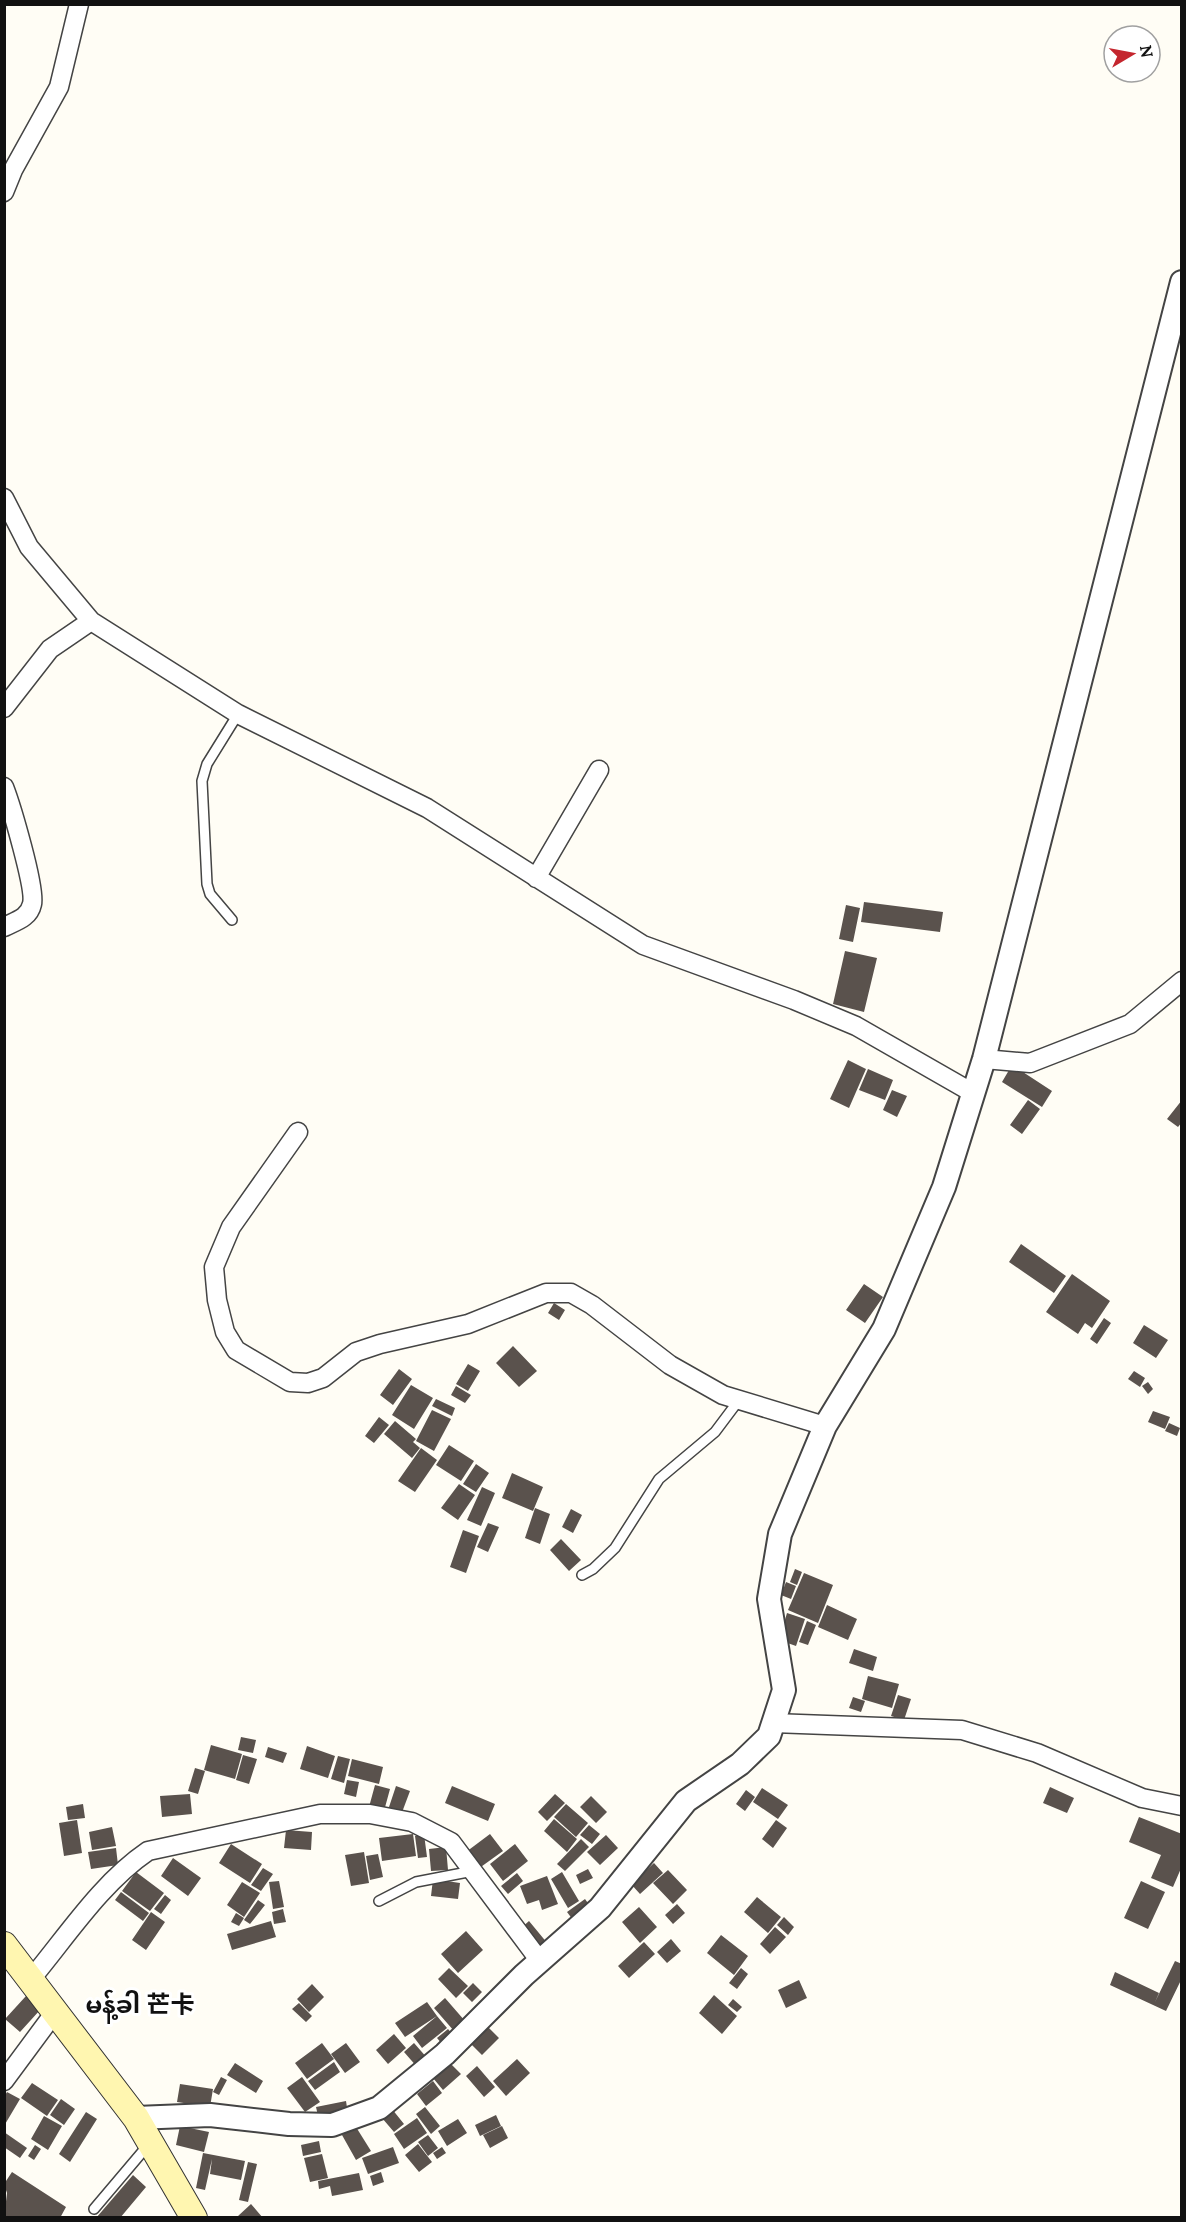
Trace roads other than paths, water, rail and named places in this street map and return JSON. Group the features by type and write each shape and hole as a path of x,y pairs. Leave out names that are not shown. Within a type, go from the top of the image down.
{"main road":[{"path":"4,1945 136,2118 194,2217"}],"street":[{"path":"4,192 13,170 59,87 79,4"},
{"path":"136,2118 210,2115 289,2124 332,2125 379,2108 445,2054 540,1961 600,1908 686,1801 740,1764 769,1736 784,1690 769,1599 780,1534 825,1426 884,1329 944,1187 984,1059 1182,282"},
{"path":"4,498 29,547 91,621 238,714 427,808 643,945 794,1000 856,1026 974,1093"},
{"path":"4,708 50,649 91,621"},
{"path":"536,878 599,770"},
{"path":"4,787 18,826 33,903 26,916 4,927"},
{"path":"984,1059 1030,1063 1130,1024 1182,981"},
{"path":"298,1132 231,1227 214,1268 217,1300 225,1332 236,1350 290,1382 308,1383 323,1378 356,1352 468,1324 546,1293 571,1293 592,1305 670,1365 723,1395 825,1426"},
{"path":"773,1723 962,1730 1036,1753 1143,1798 1182,1806"},
{"path":"31,1979 97,1898 132,1862 148,1851 320,1814 370,1814 412,1822 451,1842 540,1961"},
{"path":"4,2081 55,2012"}],"lane":[{"path":"232,920 210,894 207,884 202,781 207,764 238,714"},
{"path":"582,1575 593,1569 615,1548 659,1479 715,1432 739,1400"},
{"path":"379,1901 416,1882 473,1871"},
{"path":"94,2209 150,2142"}],"district":[{"name":"မန့်ခါ 芒卡","path":"140,2005"}]}
